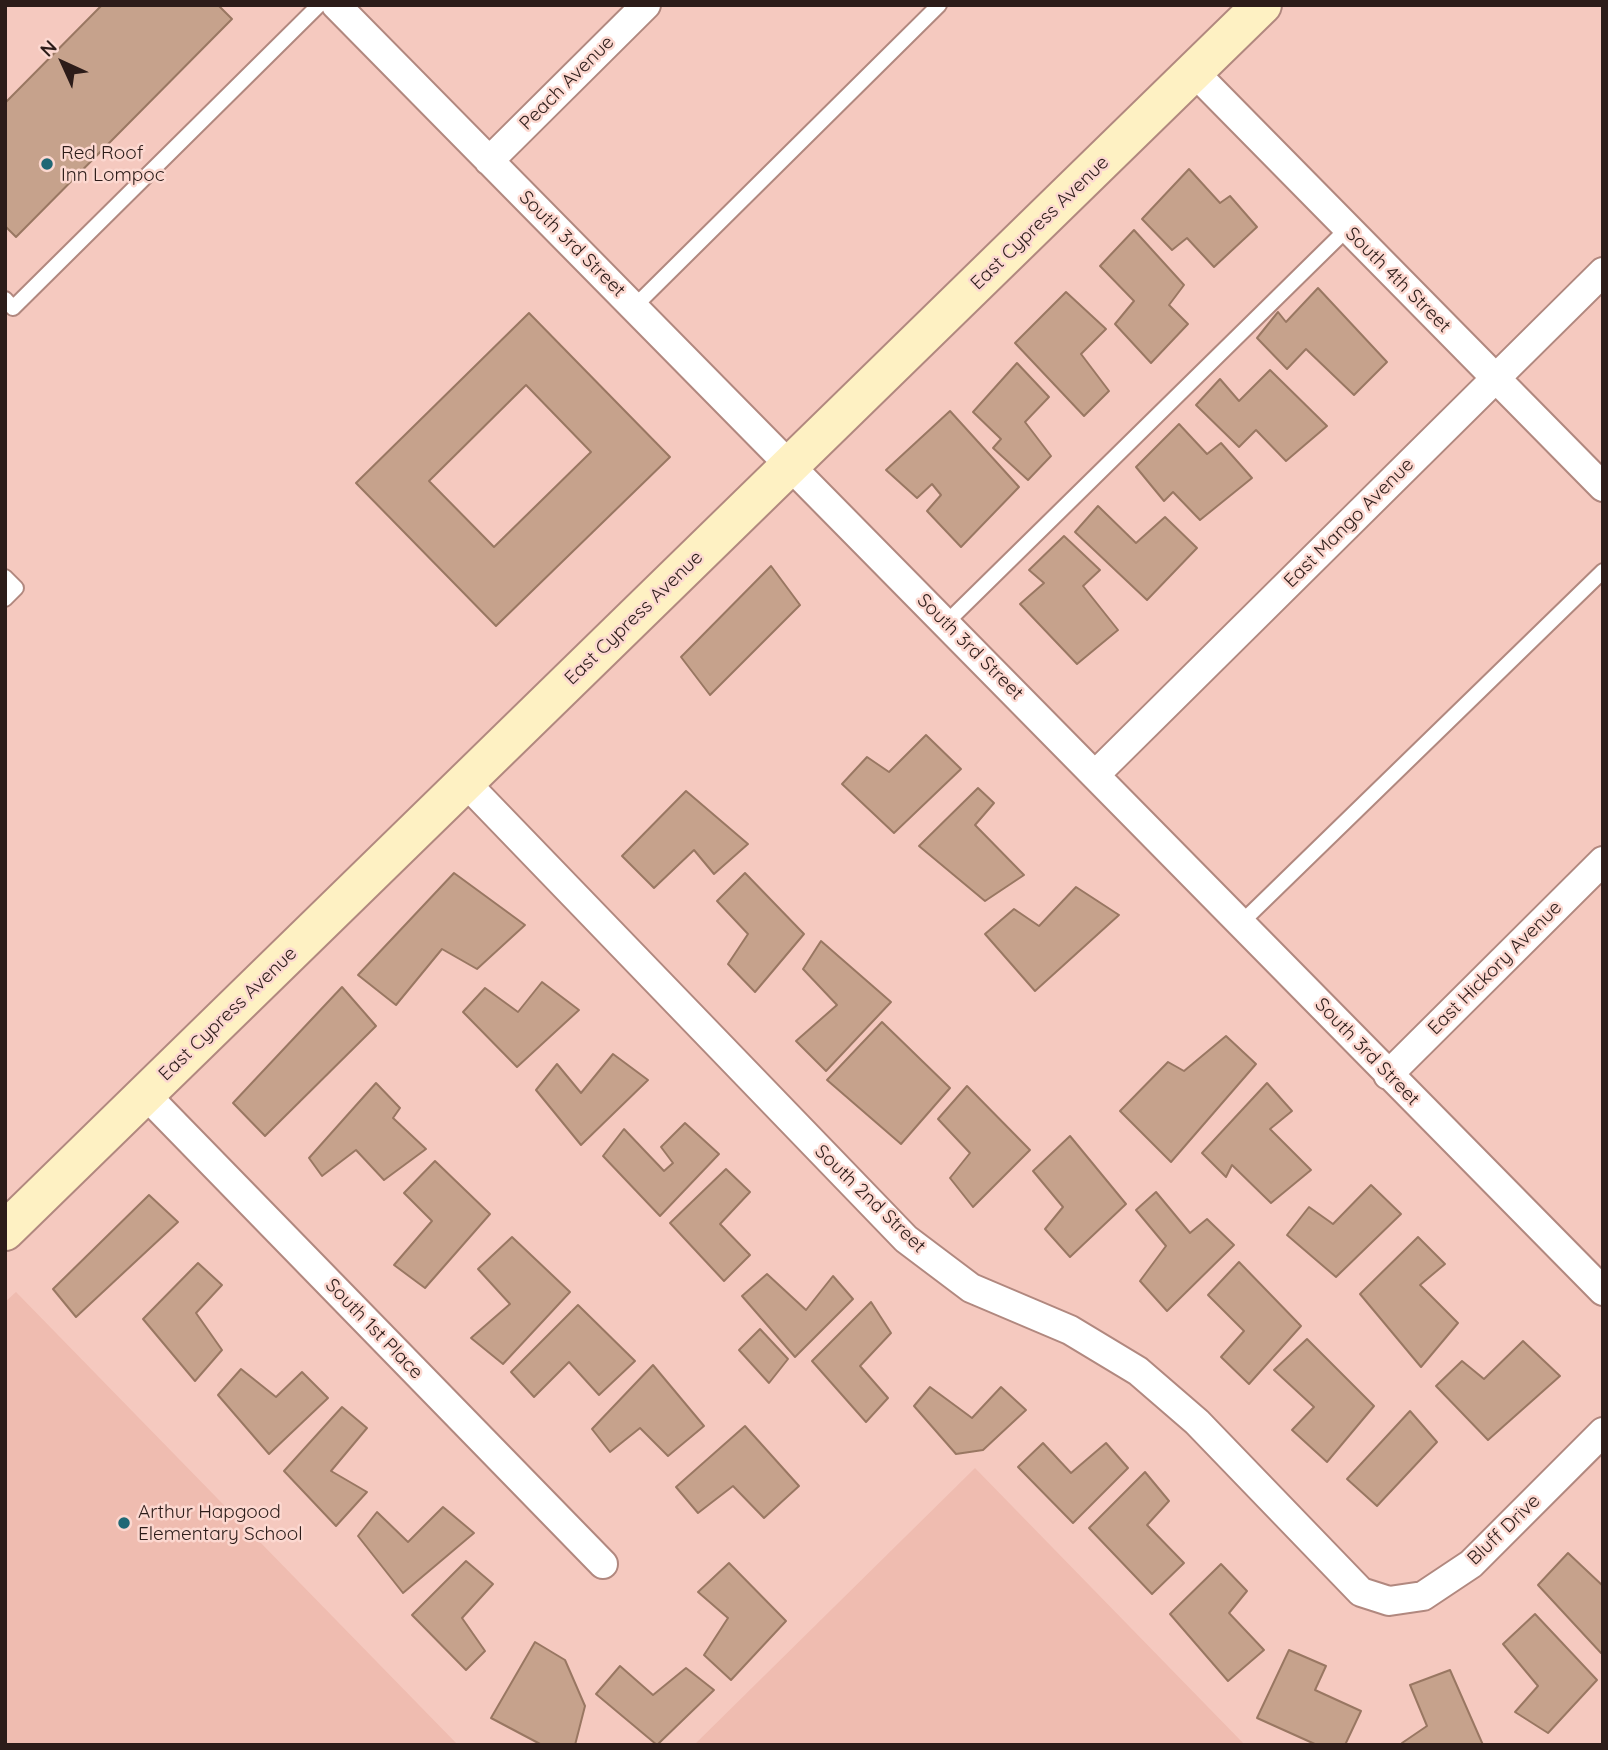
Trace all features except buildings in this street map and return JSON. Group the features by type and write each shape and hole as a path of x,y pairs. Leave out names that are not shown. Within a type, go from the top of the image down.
{"street":[{"name":"Peach Avenue","path":"489,161 646,5"},
{"name":"East Cypress Avenue","path":"5,1231 1262,5"},
{"name":"South 3rd Street","path":"338,7 1603,1291"},
{"name":"South 4th Street","path":"1195,73 1603,486"},
{"name":"East Mango Avenue","path":"1095,775 1603,272"},
{"name":"South 2nd Street","path":"465,782 906,1239 971,1288 1070,1330 1138,1371 1196,1422 1362,1592 1389,1601"},
{"name":"East Hickory Avenue","path":"1388,1075 1603,861"},
{"name":"South 1st Place","path":"145,1094 603,1564"},
{"name":"Bluff Drive","path":"1389,1601 1423,1595 1471,1564 1603,1432"}],"lane":[{"path":"634,307 939,5"},
{"path":"5,299 13,307 338,7"},
{"path":"946,623 1347,229"},
{"path":"1241,923 1603,570"},
{"path":"5,577 16,588 5,599"}],"shaded area":[{"name":"Arthur Hapgood Elementary School","path":"16,1292 458,1745 5,1745 5,1302"},
{"path":"975,1468 1245,1745 694,1745"}],"place":[{"name":"Red Roof Inn Lompoc","path":"47,164"},
{"name":"Arthur Hapgood Elementary School","path":"124,1523"}]}
